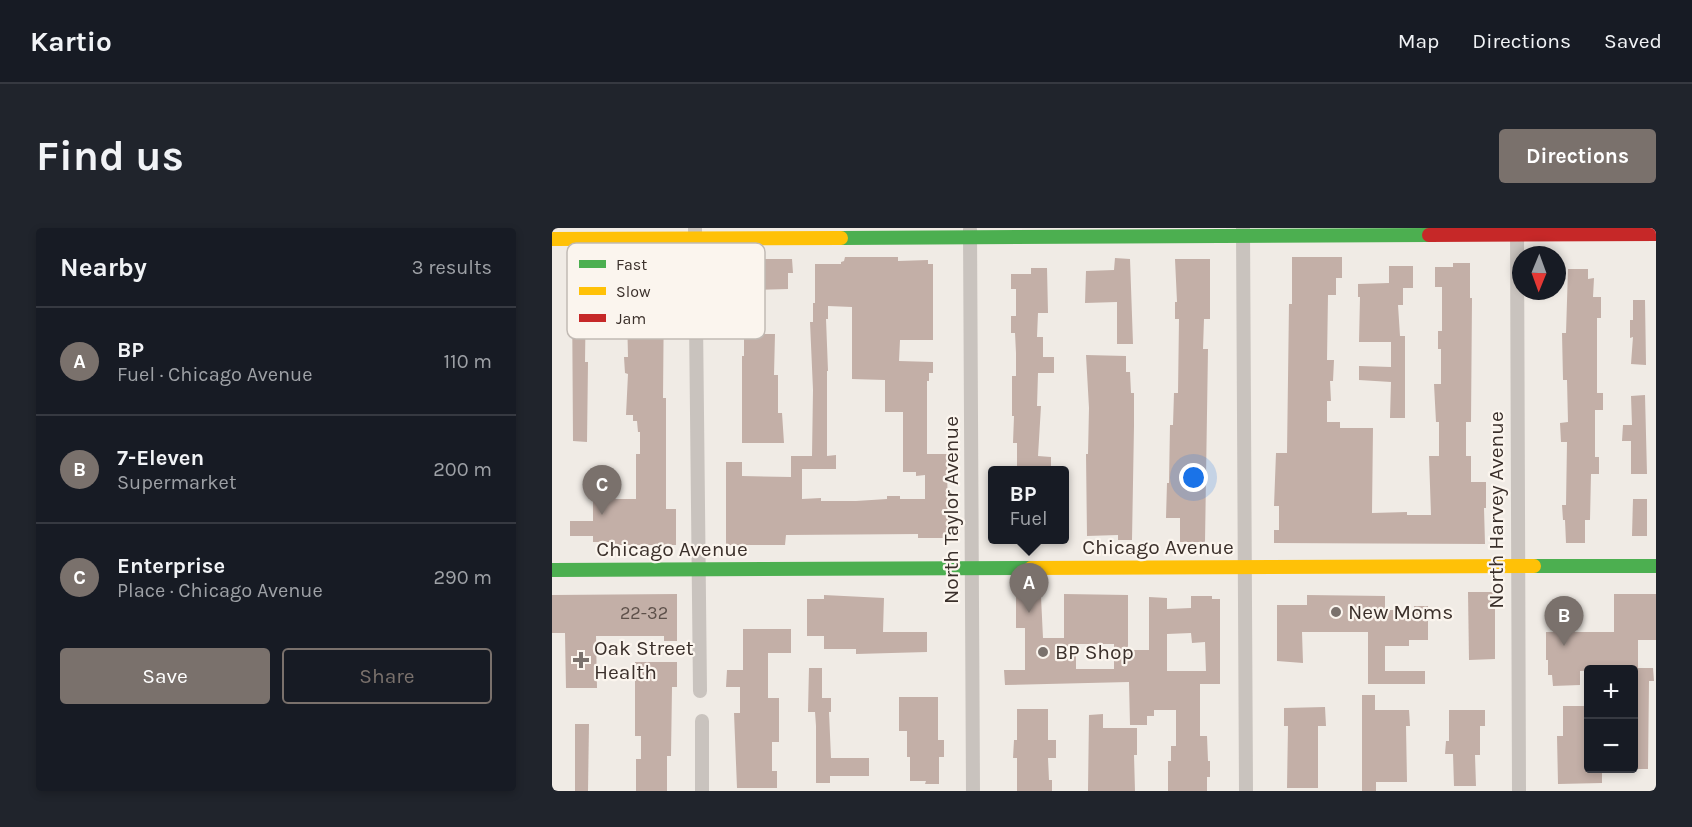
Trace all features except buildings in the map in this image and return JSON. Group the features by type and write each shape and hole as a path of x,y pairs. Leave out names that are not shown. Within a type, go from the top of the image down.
{"main road":[{"path":"552,238 695,233 970,232 1517,231 1656,234"},
{"name":"Chicago Avenue","path":"552,570 1656,566"}],"street":[{"name":"North Harvey Avenue","path":"1517,231 1519,791"},
{"name":"North Taylor Avenue","path":"970,232 973,791"},
{"path":"1243,232 1246,791"},
{"path":"696,339 700,691"},
{"path":"702,721 702,791"}],"traffic: fast":[{"path":"841,238 1429,235"},
{"path":"1534,566 1656,566"},
{"path":"552,570 1031,568"}],"traffic: slow":[{"path":"552,239 841,238"},
{"path":"1031,568 1534,566"}],"traffic: jam":[{"path":"1429,235 1656,234"}],"place":[{"name":"Enterprise","path":"602,515"},
{"name":"New Moms","path":"1336,612"},
{"name":"BP","path":"1029,613"},
{"name":"7-Eleven","path":"1564,646"},
{"name":"BP Shop","path":"1043,652"},
{"name":"Oak Street Health","path":"581,660"}]}
